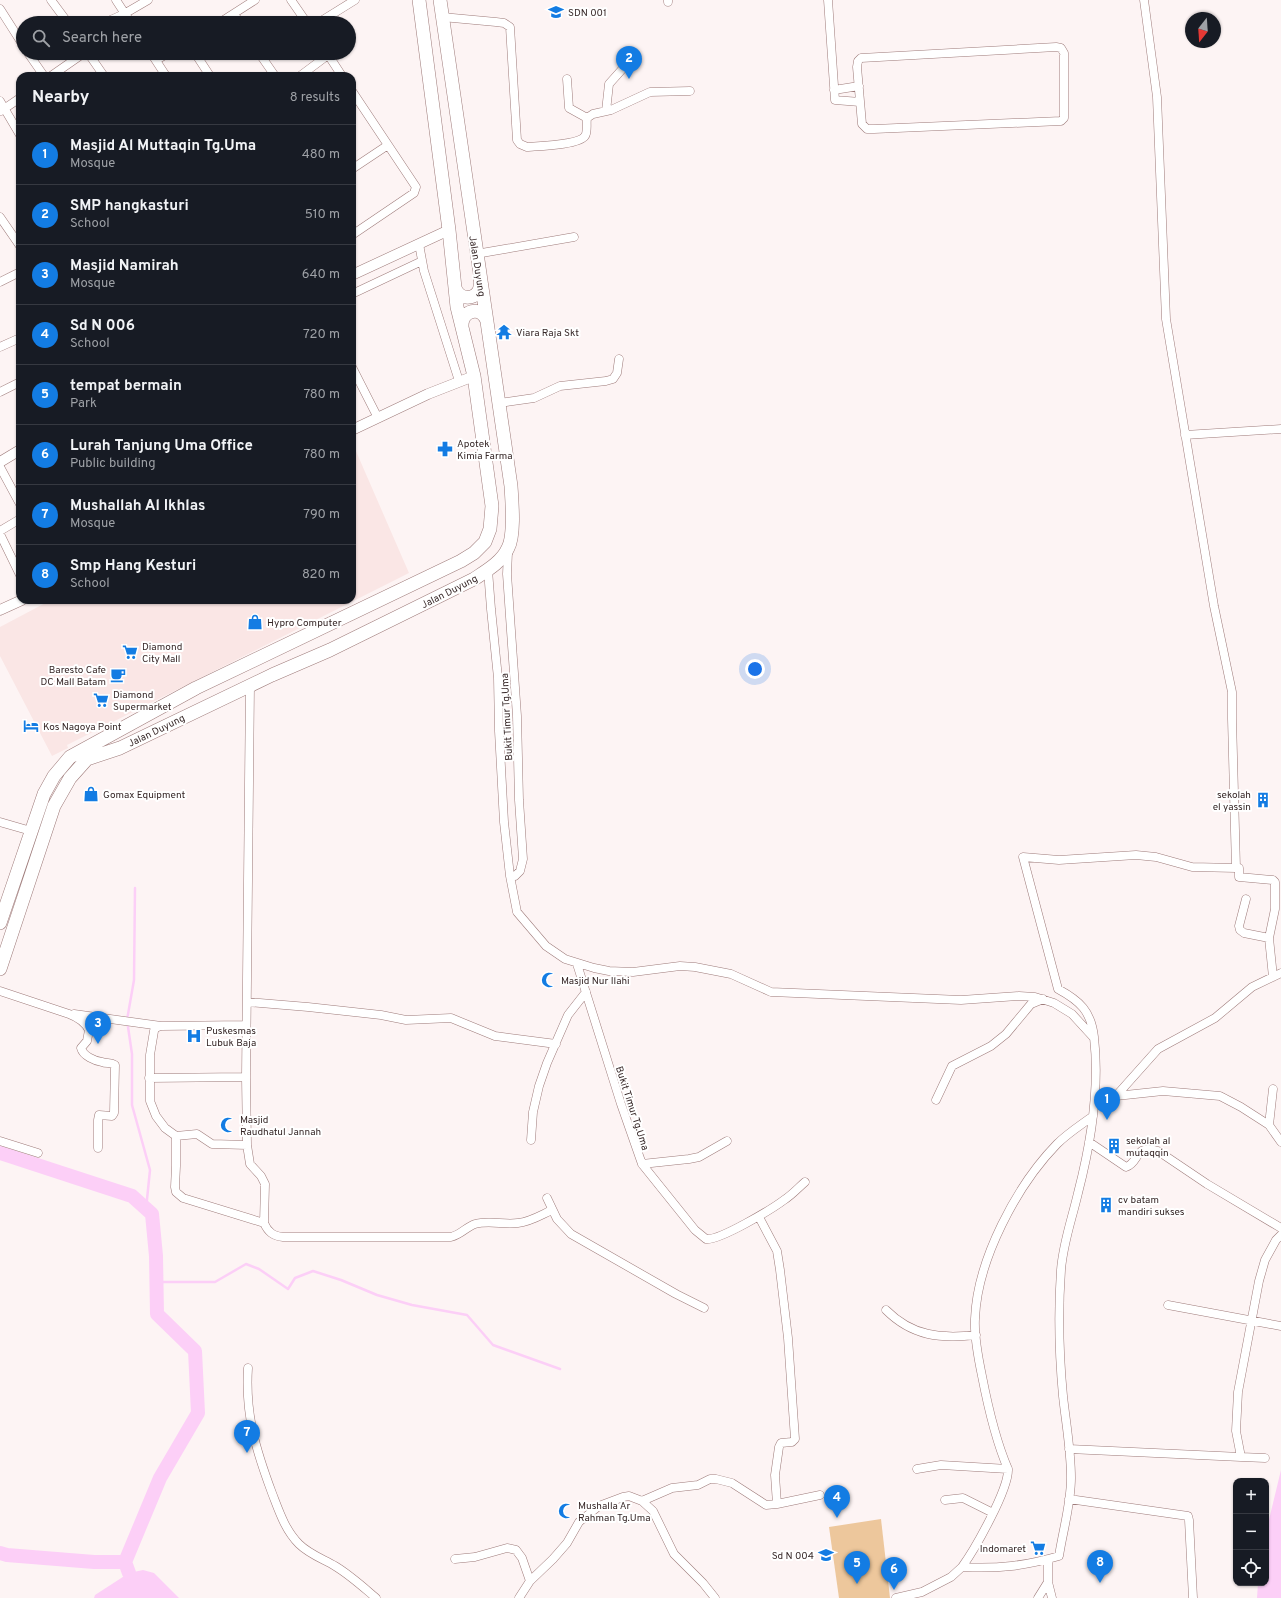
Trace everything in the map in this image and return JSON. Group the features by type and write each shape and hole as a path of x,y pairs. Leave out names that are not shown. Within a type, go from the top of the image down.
{"highway":[{"name":"Jalan Duyung","path":"2,918 44,794 54,776 70,757 200,686 461,561 482,546 489,535 492,506 474,376 457,307 449,230 420,0"},
{"name":"Jalan Duyung","path":"0,969 54,806 70,778 87,759 120,748 245,687 330,650 488,570 508,549 511,537 513,508 512,486 480,282 440,0"},
{"path":"455,288 459,295 471,298 480,290 480,282"},
{"path":"462,327 465,315 472,311 483,314 487,321"},
{"path":"229,673 229,683 233,687 245,687"},
{"path":"200,686 211,691 212,698 209,705"},
{"path":"2,918 17,918"}],"street":[{"path":"51,0 63,16"},
{"path":"116,0 124,14"},
{"path":"120,16 148,0"},
{"path":"230,16 255,0"},
{"path":"291,0 302,16"},
{"path":"329,16 355,0"},
{"path":"828,0 835,100 860,102"},
{"path":"1144,0 1156,97 1166,319 1214,606 1232,696 1236,868 1239,868 1239,877 1275,881 1275,909 1269,938 1273,977"},
{"path":"0,9 16,34"},
{"path":"442,17 496,22 510,27 517,140 520,144 527,147 571,143 582,139 586,134 587,118"},
{"path":"1056,47 1060,48 1064,53 1064,118 1061,121 867,128 862,124 859,86 857,67 858,61 861,58 1056,47"},
{"path":"606,111 609,84 634,56"},
{"path":"33,60 41,72"},
{"path":"57,72 74,60"},
{"path":"93,60 101,72"},
{"path":"157,60 164,72"},
{"path":"200,60 207,72"},
{"path":"264,60 272,72"},
{"path":"305,72 320,60"},
{"path":"332,60 339,72"},
{"path":"567,79 569,108 587,118"},
{"path":"834,90 859,86"},
{"path":"587,118 593,114 606,111 650,92 690,91"},
{"path":"0,101 2,110 16,129"},
{"path":"2,110 16,101"},
{"path":"356,104 388,145 416,187 414,193 356,232"},
{"path":"356,166 388,145"},
{"path":"0,217 16,240"},
{"path":"356,273 449,230"},
{"path":"476,254 574,237"},
{"path":"419,244 422,261 459,381"},
{"path":"356,292 422,261"},
{"path":"0,282 16,274"},
{"path":"0,347 16,340"},
{"path":"499,403 534,398 560,386 613,379 617,373 619,359"},
{"path":"356,375 378,418"},
{"path":"356,428 459,381 474,376"},
{"path":"0,392 16,384"},
{"path":"1185,435 1281,429"},
{"path":"0,462 16,452"},
{"path":"0,467 16,497"},
{"path":"16,522 0,532 16,566"},
{"name":"Bukit Timur Tg.Uma","path":"508,549 507,574 517,716 519,800 523,858 520,871 515,876 510,876"},
{"name":"Bukit Timur Tg.Uma","path":"488,570 490,609 498,678 504,815 510,876 517,912 546,946 565,959 577,964 621,1104 642,1164 695,1230 706,1239 715,1238 759,1217 784,1200 805,1182"},
{"path":"0,610 16,603"},
{"path":"245,687 247,1146 250,1164 265,1184 264,1223 271,1233 278,1237 450,1237 458,1235 475,1224 518,1223 534,1219 552,1210"},
{"path":"0,822 31,831"},
{"path":"962,1567 996,1568 1017,1566 1059,1556 1069,1499 1071,1478 1060,1362 1058,1311 1063,1254 1089,1142 1095,1102 1094,1038 1089,1016 1080,1003 1058,989 1023,857 1059,860 1136,855 1156,857 1192,867 1236,868"},
{"path":"1246,899 1239,926 1240,930 1244,933 1269,938"},
{"path":"577,964 615,971 633,972 680,966 695,967 731,974 772,992 961,1000 1019,996 1044,999 1072,1014 1094,1038"},
{"path":"1116,1096 1158,1049 1215,1018 1252,987 1281,973"},
{"path":"0,991 69,1014 85,1023 88,1027 89,1033 87,1041 81,1048 82,1052 103,1063 112,1063 115,1066 114,1113 112,1116 99,1115 98,1148"},
{"path":"531,1140 533,1112 539,1086 568,1016 586,992"},
{"path":"936,1100 952,1066 991,1046 1006,1034 1031,1004 1044,999"},
{"path":"247,1002 308,1006 413,1020 451,1018 495,1036 556,1044"},
{"path":"69,1014 132,1021 161,1026 246,1025"},
{"path":"161,1026 156,1028 153,1034 150,1055 150,1102 156,1116 168,1131 176,1136 196,1134 212,1144 247,1146"},
{"path":"149,1078 246,1077"},
{"path":"1269,1125 1273,1089"},
{"path":"1095,1102 1116,1096 1163,1091 1220,1096 1241,1107 1269,1125 1281,1142"},
{"path":"896,1598 922,1592 951,1577 962,1567 993,1513 1006,1483 1008,1469 991,1420 978,1357 975,1318 980,1282 990,1253 1021,1190 1045,1156 1058,1143 1093,1116"},
{"path":"176,1136 175,1187 178,1195 183,1198 264,1223"},
{"path":"0,1141 38,1153"},
{"path":"642,1164 698,1157 727,1141"},
{"path":"1089,1142 1126,1167 1129,1166 1143,1150 1158,1150 1207,1184 1281,1228"},
{"path":"547,1198 552,1210 564,1228 571,1234 676,1294 704,1308"},
{"path":"759,1217 777,1251 788,1338 795,1433 794,1440 781,1443 779,1447 775,1474 777,1504"},
{"path":"1241,1457 1236,1431 1238,1392 1259,1281 1265,1260 1276,1240 1281,1235"},
{"path":"1168,1305 1281,1326"},
{"path":"886,1310 903,1324 921,1332 940,1336 976,1336"},
{"path":"248,1368 247,1385 253,1437 281,1518 299,1544 309,1552 337,1567 376,1598"},
{"path":"1069,1449 1265,1458"},
{"path":"917,1468 941,1465 1008,1469"},
{"path":"642,1501 672,1488 698,1485 710,1479 732,1483 766,1505 820,1495"},
{"path":"519,1598 530,1581 554,1559 567,1543 579,1522 599,1506 629,1496 642,1501 653,1511 674,1554 703,1582 715,1598"},
{"path":"945,1500 963,1498 993,1513"},
{"path":"1069,1499 1188,1516 1193,1598"},
{"path":"455,1559 475,1558 507,1548 516,1550 522,1558 530,1581"},
{"path":"1048,1559 1048,1582 1052,1598"},
{"path":"1038,1598 1048,1582"}],"shaded area":[{"name":"Diamond City Mall","path":"356,451 409,573 356,600"},
{"name":"Diamond City Mall","path":"43,604 347,604 67,745 68,748 52,756 0,656 0,627"},
{"path":"1281,1470 1281,1598 1257,1598 1258,1586 1269,1586 1269,1520"},
{"path":"881,1519 890,1598 839,1598 829,1527"},
{"path":"143,1570 154,1573 179,1598 94,1598 95,1595 129,1573"}],"waterway":[{"path":"135,888 134,980 127,1020 132,1054 132,1105 150,1170 146,1209"},
{"path":"0,1153 132,1196 152,1214 156,1256 157,1314 195,1351 198,1413 160,1478 125,1562"},
{"path":"156,1282 215,1282 246,1264 259,1269 288,1289 295,1278 313,1271 341,1280 377,1295 412,1305 467,1315 493,1345 560,1369"},
{"path":"0,1553 7,1555 94,1562 125,1562 129,1573"}],"place":[{"name":"SDN 001","path":"556,12"},
{"name":"SMP hangkasturi","path":"629,79"},
{"name":"Viara Raja Skt","path":"504,332"},
{"name":"Apotek Kimia Farma","path":"445,449"},
{"name":"Hypro Computer","path":"255,622"},
{"name":"Diamond City Mall","path":"130,652"},
{"name":"Baresto Cafe DC Mall Batam","path":"118,675"},
{"name":"Diamond Supermarket","path":"101,700"},
{"name":"Kos Nagoya Point","path":"31,726"},
{"name":"Gomax Equipment","path":"91,794"},
{"name":"sekolah el yassin","path":"1263,800"},
{"name":"Masjid Nur Ilahi","path":"549,980"},
{"name":"Puskesmas Lubuk Baja","path":"194,1036"},
{"name":"Masjid Namirah","path":"98,1044"},
{"name":"Masjid Al Muttaqin Tg.Uma","path":"1107,1120"},
{"name":"Masjid Raudhatul Jannah","path":"228,1125"},
{"name":"sekolah al mutaqqin","path":"1114,1146"},
{"name":"cv batam mandiri sukses","path":"1106,1205"},
{"name":"Mushallah Al Ikhlas","path":"247,1453"},
{"name":"Mushalla Ar Rahman Tg.Uma","path":"566,1511"},
{"name":"Sd N 006","path":"837,1518"},
{"name":"Indomaret","path":"1038,1548"},
{"name":"Sd N 004","path":"826,1555"},
{"name":"Smp Hang Kesturi","path":"1100,1583"},
{"name":"tempat bermain","path":"857,1584"},
{"name":"Lurah Tanjung Uma Office","path":"894,1590"}]}
